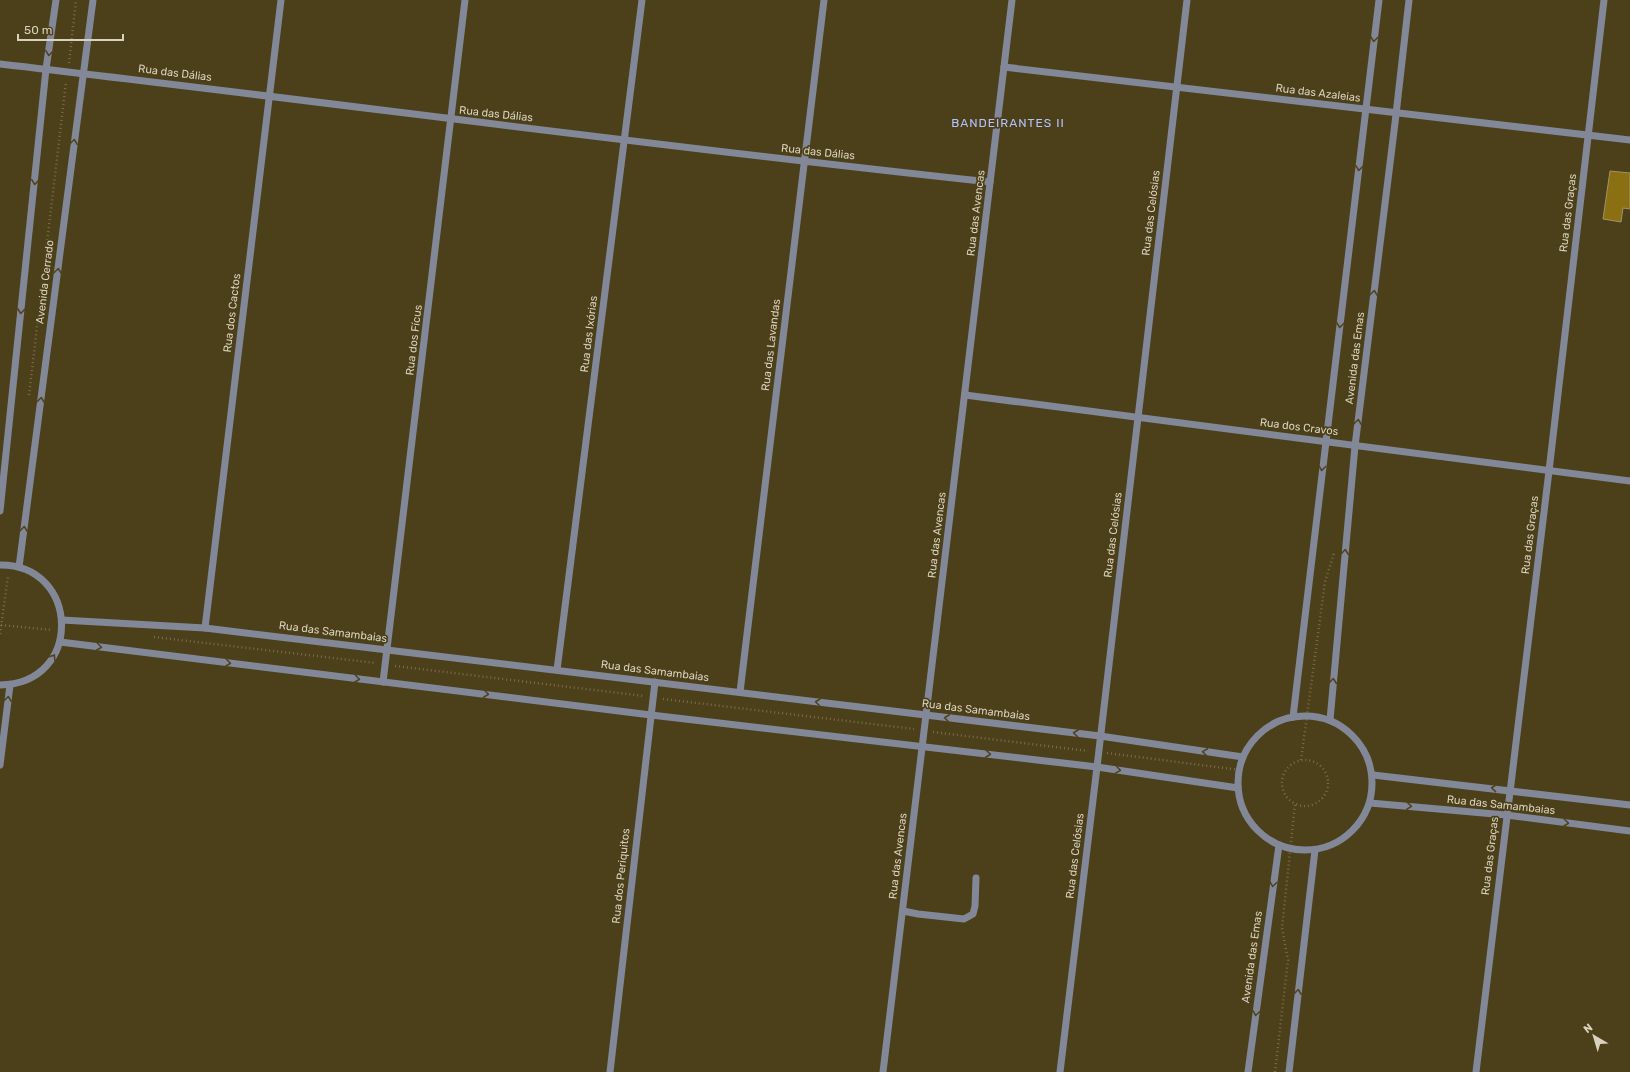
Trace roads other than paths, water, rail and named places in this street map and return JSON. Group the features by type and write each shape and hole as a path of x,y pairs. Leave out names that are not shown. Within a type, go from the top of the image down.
{"street":[{"name":"Avenida Cerrado","path":"0,510 46,69 56,0"},
{"name":"Avenida Cerrado","path":"20,567 93,0"},
{"name":"Rua dos Cactos","path":"205,628 281,0"},
{"name":"Rua dos Fícus","path":"383,682 465,0"},
{"name":"Rua das Ixórias","path":"557,670 642,0"},
{"name":"Rua das Lavandas","path":"740,692 824,0"},
{"name":"Rua das Avencas","path":"883,1072 1012,0"},
{"name":"Rua das Celósias","path":"1060,1072 1187,0"},
{"name":"Avenida das Emas","path":"1293,717 1379,0"},
{"name":"Avenida das Emas","path":"1330,720 1355,446 1409,0"},
{"name":"Rua das Graças","path":"1476,1072 1506,815 1549,471 1604,0"},
{"name":"Rua das Dálias","path":"0,64 269,96 451,120 625,139 804,162 990,182"},
{"name":"Rua das Azaleias","path":"1004,67 1630,140"},
{"name":"Rua dos Cravos","path":"965,395 1630,482"},
{"path":"0,565 20,567 36,575 49,587 58,602 62,620 60,642 55,655 41,671 24,682 10,685 0,685"},
{"name":"Rua das Samambaias","path":"62,620 205,628 1100,736 1243,757"},
{"path":"60,642 651,715 1097,767 1238,788"},
{"name":"Rua dos Periquitos","path":"610,1072 655,682"},
{"path":"0,765 10,685"},
{"path":"1307,716 1330,720 1343,726 1363,747 1369,760 1373,775 1370,803 1364,817 1343,839 1329,846 1315,850 1290,849 1268,839 1250,822 1242,806 1238,788 1238,777 1243,757 1258,735 1274,724 1293,717 1307,716"},
{"name":"Rua das Samambaias","path":"1373,775 1630,804"},
{"name":"Rua das Samambaias","path":"1370,803 1506,815 1630,831"},
{"name":"Avenida das Emas","path":"1248,1072 1279,845"},
{"path":"1289,1072 1315,850"},
{"path":"903,911 964,919 973,914 975,906 976,878"}],"district":[{"name":"BANDEIRANTES II","path":"1008,123"}]}
